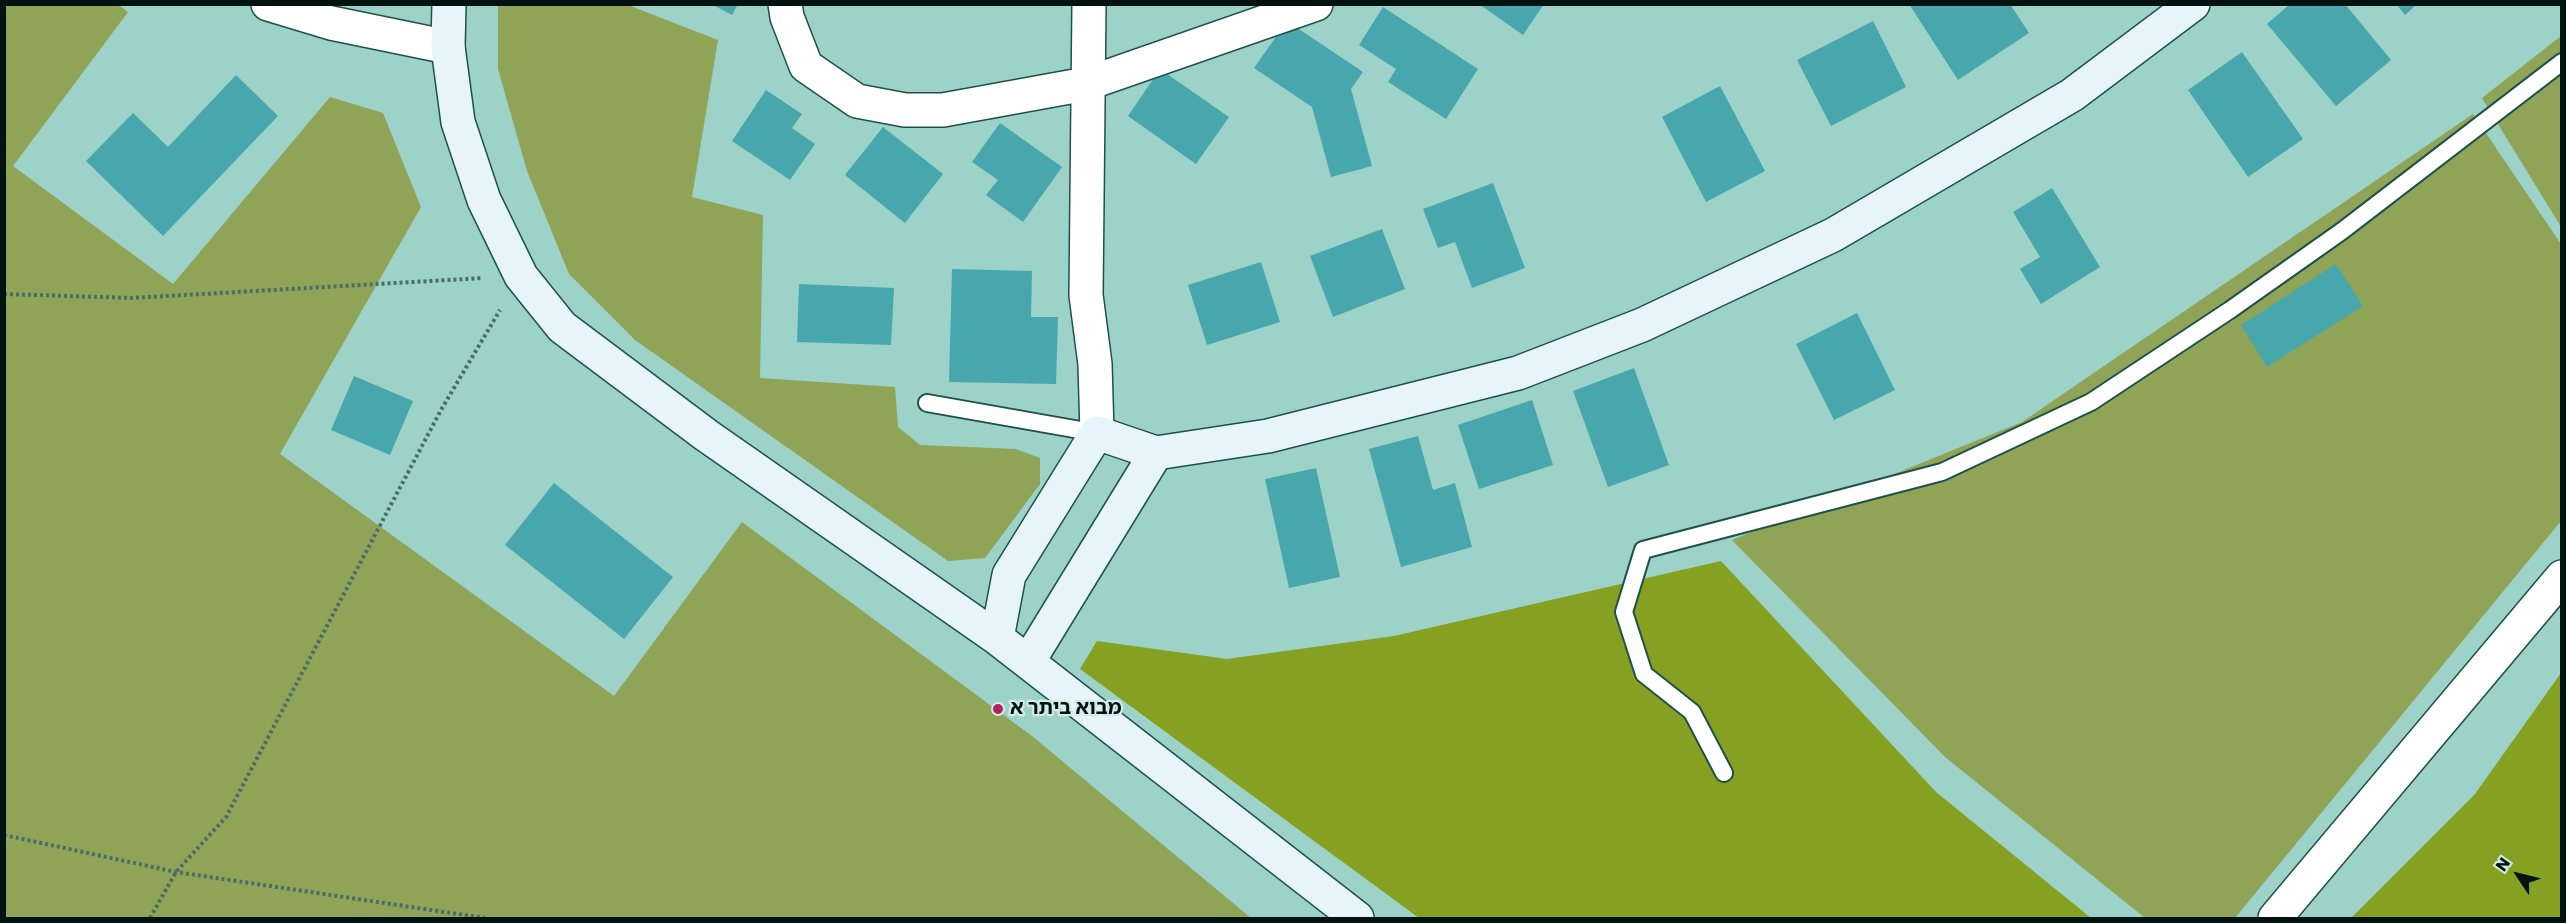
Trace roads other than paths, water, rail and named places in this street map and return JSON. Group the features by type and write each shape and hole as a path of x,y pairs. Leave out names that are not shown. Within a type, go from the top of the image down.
{"street":[{"path":"268,4 331,23 448,47"},
{"path":"450,4 448,47 458,122 484,200 521,276 562,327 706,435 997,638 1357,918"},
{"path":"785,4 787,17 806,66 857,101 905,110 943,110 1086,84 1316,4"},
{"path":"997,638 1009,575 1097,433 1095,364 1086,295 1086,84 1089,4"},
{"path":"1097,433 1156,453 1268,436 1518,373 1642,325 1833,235 2072,95 2193,4"},
{"path":"1028,662 1156,453"},
{"path":"2275,918 2562,577"}],"lane":[{"path":"1724,773 1692,712 1644,674 1624,612 1643,550 1942,472 2091,402 2230,310 2342,231 2562,62"},
{"path":"927,403 1097,433"}],"place":[{"name":"מבוא ביתר א","path":"998,709"}]}
